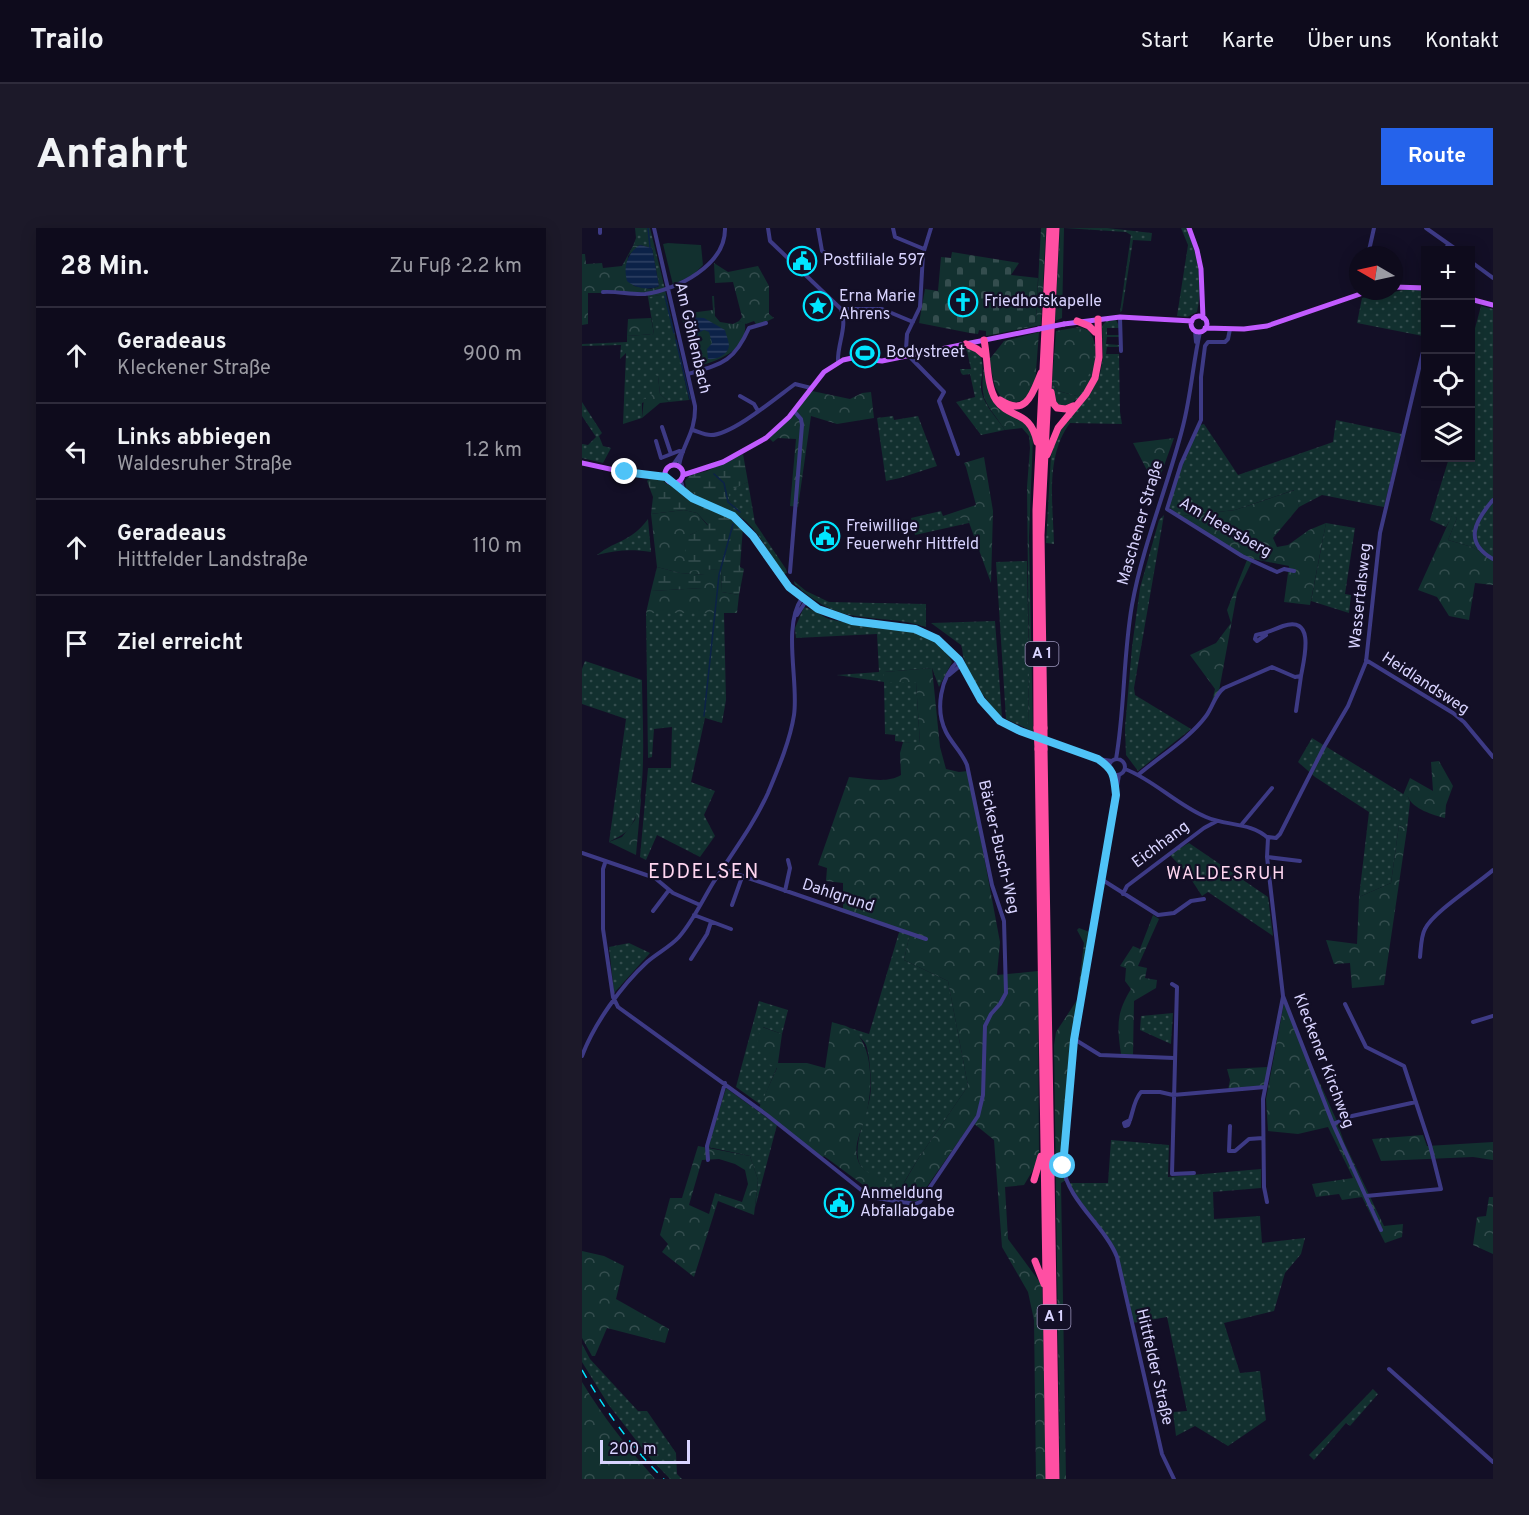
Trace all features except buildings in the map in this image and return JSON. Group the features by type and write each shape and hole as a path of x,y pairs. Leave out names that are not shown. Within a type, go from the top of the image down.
{"highway":[{"name":"A 1","path":"1050,228 1035,547 1047,899 1056,1479"},
{"name":"A 1","path":"1040,728 1044,466 1056,228"},
{"path":"1096,319 1095,332 1098,342"},
{"path":"1044,466 1055,432 1086,394 1095,378 1099,362 1096,319"},
{"path":"1077,321 1089,326 1095,332"},
{"path":"983,341 984,357 996,399 1003,407 1021,416 1030,424 1035,433 1039,453"},
{"path":"966,344 984,357"},
{"path":"993,391 1006,404 1023,404 1033,395 1043,366"},
{"path":"1049,378 1055,406 1066,409 1078,403"},
{"name":"A 1","path":"1041,749 1049,1479"},
{"path":"1047,899 1051,915"},
{"path":"1049,1050 1054,1030"},
{"path":"1034,1180 1044,1141"},
{"path":"1035,1261 1046,1299"}],"main road":[{"name":"Maschener Straße","path":"1189,228 1200,259 1203,296 1199,324"},
{"path":"1403,287 1421,288"},
{"path":"679,473 668,467 666,474 669,481 679,473 704,469 754,446 772,433 794,411 824,372 838,362 852,358 882,361 1077,321 1120,317 1227,328 1253,328 1277,323 1349,296"},
{"path":"1474,300 1493,305"},
{"path":"582,463 628,473 666,474"}],"street":[{"name":"Am Göhlenbach","path":"654,228 695,406 693,430 683,452 679,473"},
{"path":"603,292 632,295 669,288 694,275 713,259 724,240 724,228"},
{"path":"768,228 770,241 841,309 845,324 838,350 838,362"},
{"path":"818,228 823,253 838,260"},
{"path":"893,228 895,237 924,249"},
{"path":"931,228 924,249 921,301 907,334 906,349 908,355 944,392 939,401 958,454"},
{"path":"1370,246 1374,228"},
{"path":"1426,228 1451,246"},
{"path":"1475,265 1493,278"},
{"path":"844,316 851,308"},
{"path":"841,309 882,309 913,322"},
{"path":"1120,317 1121,351"},
{"path":"688,374 715,366 728,359 739,348 749,328 765,323"},
{"name":"Maschener Straße","path":"1125,769 1119,742 1127,642 1135,590 1145,549 1183,426 1199,324"},
{"name":"Am Heersberg","path":"1227,328 1228,339 1225,342 1208,342 1205,346 1201,420 1181,464 1167,509 1242,556 1277,572 1284,569 1294,571"},
{"name":"Wassertalsweg","path":"1268,846 1280,834 1324,747 1348,706 1366,660 1380,533 1422,354"},
{"path":"693,430 712,435 720,433 734,427 795,384 811,388"},
{"path":"740,396 754,404 758,411"},
{"path":"790,572 802,425 801,419 794,411"},
{"path":"662,427 671,454"},
{"path":"656,441 661,458 679,451 683,452"},
{"path":"679,473 692,498 725,511 740,522 753,536 783,580 804,600 826,613 845,620 907,627 922,631 944,645 960,663 981,700 1000,721 1020,731 1098,759 1112,762 1122,760"},
{"path":"1493,500 1481,516 1475,538 1478,548 1493,559"},
{"path":"582,1056 595,1028 614,1001 643,966 678,939 756,816 768,792 791,729 795,707 792,639 797,606 804,600"},
{"path":"1266,635 1291,624 1301,627 1304,632 1305,651 1296,711"},
{"name":"Heidlandsweg","path":"1366,660 1453,713 1464,722 1493,757"},
{"name":"Bäcker-Busch-Weg","path":"614,1001 618,1007 725,1083 870,1197 920,1203 978,1116 983,1095 985,1026 1006,993 1003,915 992,885 967,765 943,723 942,689 949,671 960,663"},
{"path":"1138,775 1207,715 1219,691 1272,667 1295,677 1301,676"},
{"name":"Maschener Straße","path":"1112,762 1119,742"},
{"path":"1112,762 1117,774 1125,769 1138,775 1205,817 1242,824 1267,837 1276,838"},
{"name":"Hittfelder Straße","path":"1117,774 1116,795 1074,1040 1063,1171 1068,1184 1110,1242 1117,1257 1162,1454 1174,1479"},
{"path":"1242,824 1272,788"},
{"name":"Eichhang","path":"1123,894 1127,886 1217,820"},
{"name":"Kleckener Kirchweg","path":"1267,837 1267,857 1283,996 1333,1124 1381,1230"},
{"path":"582,853 605,863 610,862 655,878 669,890 700,905"},
{"path":"1267,857 1300,861"},
{"path":"785,891 790,868 788,860"},
{"path":"605,863 602,919 614,1001"},
{"name":"Dahlgrund","path":"722,869 926,939"},
{"path":"1420,957 1424,930 1430,921 1493,870"},
{"path":"732,905 742,877"},
{"path":"1101,879 1158,915 1174,913 1191,901 1204,899"},
{"path":"653,912 669,890"},
{"path":"694,915 731,930"},
{"path":"691,959 712,925 711,921"},
{"path":"1173,984 1177,987 1172,1174 1194,1173"},
{"path":"1267,1202 1264,1186 1263,1100 1283,996"},
{"path":"1344,1004 1366,1047 1404,1066 1441,1189 1366,1196"},
{"path":"1473,1022 1493,1016"},
{"path":"1074,1040 1100,1055 1174,1058"},
{"path":"708,1160 706,1146 725,1083"},
{"path":"1130,1120 1141,1092 1173,1095 1265,1087"},
{"path":"1333,1124 1352,1116 1416,1102"},
{"path":"1230,1126 1229,1151 1234,1151 1249,1139 1263,1138"},
{"path":"1389,1369 1493,1462"}],"green space":[{"path":"635,228 650,228 689,400 669,402 660,394 658,376 651,399 642,403 642,418 623,424 626,353 620,359 621,345 582,346 582,344 627,342 627,336 654,334 648,297 660,295 657,287 659,286 652,248 633,246 636,238"},
{"path":"1041,228 1046,228 1041,325 986,336 1020,329 1036,322"},
{"path":"1060,228 1064,228 1062,318 1055,321"},
{"path":"1064,228 1107,228 1152,233 1151,241 1133,240 1122,311 1120,312 1131,235 1126,232"},
{"path":"1181,228 1187,228 1200,279 1197,312 1187,317 1177,316 1188,245"},
{"path":"663,244 701,245 703,265 694,274 673,285"},
{"path":"640,245 628,256 626,276 634,286 651,289 657,287 661,295 648,297 647,293 588,293 588,324 582,325 582,254 585,254 586,264 602,263 603,268 622,266 633,246"},
{"path":"952,252 1019,263 1011,275 1038,278 1036,322 1020,329 986,336 986,331 979,330 978,334 919,323 925,289 938,291 941,257 951,258"},
{"path":"714,263 728,272 758,266 769,286 769,314 774,318 757,326 754,321 746,324 739,321 742,317 733,282 715,283"},
{"path":"1403,290 1421,290 1421,336 1357,323 1362,300 1403,300"},
{"path":"712,296 714,296 715,316 720,322 745,323 745,333 736,348 729,354 694,367 681,314 713,310"},
{"path":"1481,306 1493,309 1493,559 1472,547 1448,540 1457,518 1452,516 1446,527 1430,520 1448,462 1475,462 1475,328"},
{"path":"651,318 654,334 627,336 628,319"},
{"path":"1107,320 1116,320 1120,328 1107,328 1107,335 1119,335 1119,337 1107,337 1106,344 1119,345 1119,347 1107,347 1106,354 1119,354 1122,424 1070,423 1057,450 1052,481 1054,544 1046,543 1051,455 1058,433 1096,383 1100,374 1103,356 1102,326"},
{"path":"1080,327 1088,330 1096,351 1092,376 1087,388 1079,397 1070,404 1059,406 1053,397 1052,382 1058,391 1077,396 1092,356 1093,346 1090,338 1084,331 1073,328"},
{"path":"1073,328 1087,332 1093,346 1089,374 1077,396 1058,391 1052,382 1056,331"},
{"path":"1039,332 1035,384 1025,400 1012,403 1002,399 995,387 989,360 1004,341"},
{"path":"956,349 971,349 980,354 983,368 982,394 1005,430 981,435 956,402 975,397 970,374 963,375 960,369 971,369 967,351"},
{"path":"984,366 989,390 1028,426 1033,438 1029,537 1033,732 1028,729 1027,487 1029,436 1022,428 1005,430 989,407 982,387"},
{"path":"655,375 658,376 660,394 669,402 660,403 642,418 644,398 651,398"},
{"path":"812,391 850,399 862,393 871,392 874,418 837,424 811,416 798,507 790,506 796,439 778,438 773,442 769,438"},
{"path":"582,402 602,433 599,436 603,446 611,448 603,463 582,458 582,444 588,445 596,437 582,416"},
{"path":"893,416 894,420 918,416 937,466 886,481 877,418"},
{"path":"1336,420 1402,434 1384,507 1322,495 1299,507 1294,490 1235,510 1182,516 1182,518 1169,507 1182,463 1200,425 1204,424 1238,475 1333,442"},
{"path":"1174,438 1156,488 1133,443"},
{"path":"743,454 748,482 729,491 729,500 742,513 739,516 698,497 686,488 685,481 690,475 707,471"},
{"path":"984,457 993,511 991,583 967,517 949,520 943,516 976,505 964,463"},
{"path":"649,479 663,480 689,500 723,514 743,527 740,567 744,569 739,595 722,592 721,569 687,571 685,548 690,535 708,525 697,513 684,510 651,514 653,497 647,481"},
{"path":"748,482 755,523 787,573 784,574 759,536 739,516 741,513 729,500 729,490"},
{"path":"1295,490 1299,507 1273,538 1277,547 1288,545 1309,530 1326,523 1310,605 1284,602 1289,566 1253,559 1237,593 1219,691 1208,718 1215,689 1190,655 1216,643 1231,623 1227,610 1247,560 1182,516 1235,510"},
{"path":"684,510 697,513 708,526 690,535 687,570 721,569 722,592 739,595 737,613 646,613 651,591 702,588 705,575 680,573 657,567 651,514"},
{"path":"941,511 943,516 967,516 969,523 915,535 911,518"},
{"path":"1164,515 1134,688 1135,695 1191,729 1138,771 1126,755 1125,728 1132,647 1140,588 1159,520"},
{"path":"1452,515 1457,518 1448,540 1472,547 1493,559 1493,585 1475,583 1469,620 1449,616 1437,597 1418,590"},
{"path":"648,519 651,552 624,550 597,555 636,532"},
{"path":"1326,523 1355,528 1345,594 1351,595 1349,613 1311,601"},
{"path":"1027,561 1028,729 1006,719 996,562"},
{"path":"657,567 680,573 706,575 703,588 651,591"},
{"path":"794,581 806,591 829,602 926,604 926,627 909,622 838,612 814,600"},
{"path":"804,607 832,620 922,635 944,649 952,662 939,687 932,668 884,672 884,682 837,675 879,672 877,634 796,638 795,628"},
{"path":"646,613 724,613 726,700 722,723 705,718 691,782 715,791 704,815 715,836 700,857 657,835 646,860 640,857 648,768 671,768 672,727 654,729 652,757 648,758"},
{"path":"995,621 1002,717 985,698 975,682 964,659 961,645 931,623"},
{"path":"585,661 642,680 642,775 638,811 628,830 609,842 626,719 582,704 582,669"},
{"path":"932,668 940,747 946,769 959,772 968,771 1000,942 997,975 1038,971 1039,1160 1024,1185 1005,1187 1008,1239 1042,1285 1046,1479 1036,1479 1034,1320 1028,1292 1002,1247 994,1140 972,1122 917,1201 891,1199 897,1181 904,1183 968,1086 948,981 904,960 910,933 843,911 843,883 826,881 827,868 818,865 849,777 876,780 895,778 901,775 900,753 903,742 920,743 916,682 884,682 884,672"},
{"path":"916,681 920,744 895,741 895,735 885,734 884,682"},
{"path":"1312,738 1408,797 1410,802 1407,829 1399,825 1391,883 1359,897 1369,812 1315,777 1298,762"},
{"path":"1439,761 1453,786 1446,805 1445,818 1419,808 1403,795 1410,778 1433,791 1431,762"},
{"path":"640,795 636,855 609,842 622,837 635,820"},
{"path":"1399,825 1407,829 1384,985 1352,988 1350,963 1334,964 1326,940 1357,944 1359,897 1391,883"},
{"path":"1189,843 1268,897 1273,936 1208,892 1202,896 1187,873 1169,854"},
{"path":"1153,915 1159,919 1138,966 1147,968 1145,978 1157,980 1156,988 1134,1001 1133,1055 1121,1054 1120,1013 1131,989 1125,981 1126,968 1120,966 1133,946 1140,949"},
{"path":"1079,928 1092,933 1074,1039 1062,1160 1066,1180 1061,1183 1066,1479 1060,1479 1054,1045 1056,1032 1077,1000 1084,943 1077,930"},
{"path":"900,929 910,933 904,960 948,981 968,1086 903,1184 897,1181 891,1199 878,1196 886,1195 879,1177 867,1172 860,1165 858,1143 871,1085 869,1056 866,1045 850,1028 869,1034"},
{"path":"629,943 650,953 614,993 609,947"},
{"path":"759,1001 788,1010 782,1034 763,1027 777,1067 761,1105 736,1087"},
{"path":"1284,1003 1344,1142 1384,1226 1403,1224 1402,1237 1385,1243 1362,1197 1342,1200 1339,1194 1316,1197 1312,1184 1353,1178 1328,1127 1298,1134 1268,1131 1266,1099"},
{"path":"1173,1013 1171,1044 1140,1030 1141,1016"},
{"path":"832,1022 850,1028 858,1035 868,1056 870,1096 856,1151 859,1163 865,1170 890,1180 886,1195 878,1196 824,1156 822,1158 759,1108 777,1068 769,1064 757,1041 762,1027 782,1034 778,1063 807,1063 825,1068"},
{"path":"1268,1067 1265,1087 1228,1090 1230,1080 1227,1069"},
{"path":"726,1088 777,1125 755,1208 758,1180 750,1156 708,1147"},
{"path":"1423,1135 1427,1146 1493,1142 1493,1160 1473,1157 1381,1161 1372,1139"},
{"path":"1111,1140 1169,1145 1168,1177 1261,1169 1261,1188 1213,1192 1214,1219 1260,1216 1262,1243 1305,1238 1301,1254 1285,1273 1274,1311 1224,1323 1240,1373 1260,1371 1266,1420 1228,1446 1195,1426 1176,1436 1173,1412 1187,1411 1167,1317 1132,1323 1115,1252 1068,1183 1108,1183"},
{"path":"698,1146 750,1156 758,1180 754,1215 718,1201 694,1277 662,1252 668,1244 660,1235 670,1198 682,1198","holes":["719,1159 745,1170 748,1184 742,1202 715,1193 709,1214 689,1205 702,1160"]},
{"path":"1489,1197 1493,1197 1493,1254 1473,1245 1477,1217 1486,1216"},
{"path":"582,1251 604,1256 624,1266 616,1299 669,1329 665,1343 607,1328 595,1356 592,1356 582,1338"},
{"path":"582,1344 590,1359 638,1411 647,1411 676,1453 677,1474 682,1479 670,1479 649,1457 608,1404 582,1362"},
{"path":"582,1382 616,1432 655,1479 582,1479"},
{"path":"1373,1389 1378,1394 1350,1426 1346,1423 1314,1460 1309,1455"}],"water":[{"path":"640,245 652,248 659,286 642,288 627,281 627,261"},
{"path":"687,317 704,318 725,330 729,342 726,352 718,358 708,359 707,349 712,343 709,332 704,330 698,333 702,361 697,362"}],"waterway":[{"path":"648,228 650,247"},
{"path":"665,296 674,333"},
{"path":"676,340 690,399"},
{"path":"714,474 724,483 728,502 740,512"},
{"path":"704,716 719,575 733,524"}],"railway":[{"path":"582,1370 619,1428 664,1479"}],"place":[{"name":"Postfiliale 597","path":"802,261"},
{"name":"Friedhofskapelle","path":"963,302"},
{"name":"Erna Marie Ahrens","path":"818,306"},
{"name":"Bodystreet","path":"865,353"},
{"name":"Freiwillige Feuerwehr Hittfeld","path":"825,536"},
{"name":"Anmeldung Abfallabgabe","path":"839,1203"}],"district":[{"name":"EDDELSEN","path":"704,873"},
{"name":"WALDESRUH","path":"1226,874"}],"route":[{"path":"625,472 666,477 692,498 733,516 753,536 789,587 818,609 852,621 915,629 937,639 959,660 981,700 1000,721 1020,731 1098,759 1109,766 1110,771 1114,774 1116,795 1074,1040 1063,1166"}]}
